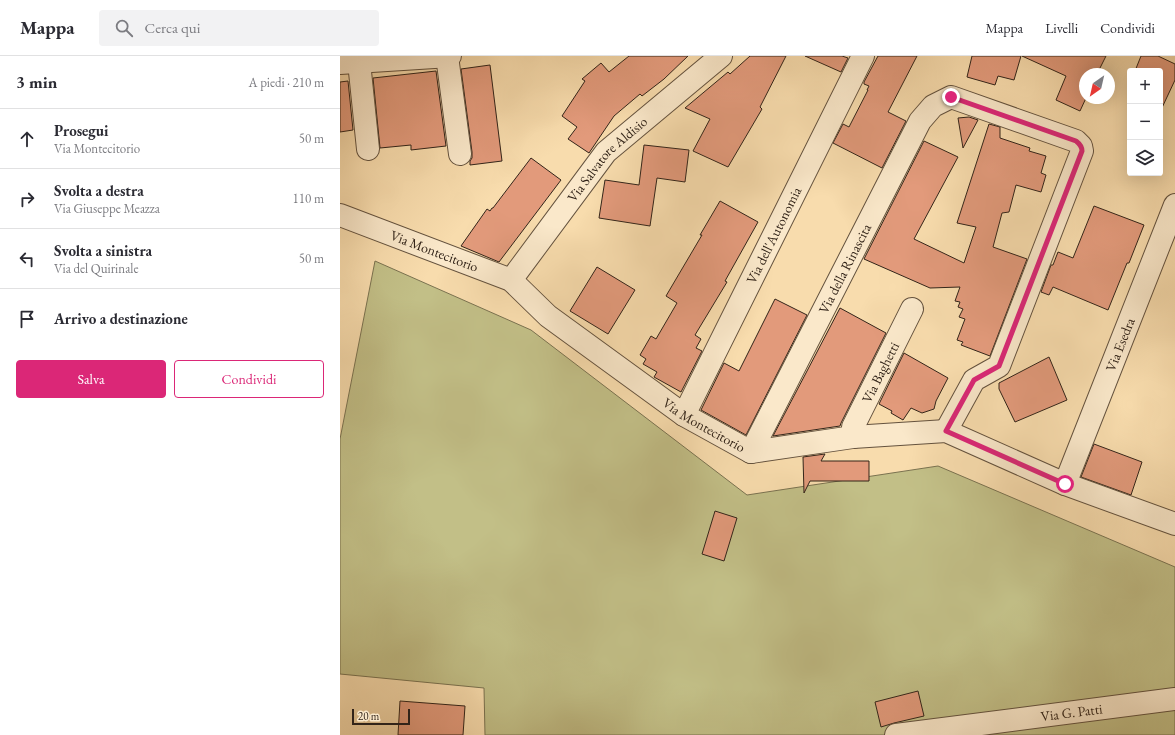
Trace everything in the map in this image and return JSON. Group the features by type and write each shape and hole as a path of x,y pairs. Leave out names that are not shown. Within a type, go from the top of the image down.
{"street":[{"path":"447,56 460,154"},
{"path":"368,149 349,62 450,56"},
{"name":"Via Salvatore Aldisio","path":"511,280 606,152 721,56"},
{"name":"Via dell'Autonomia","path":"684,415 863,56"},
{"name":"Via della Rinascita","path":"751,452 920,120 933,106 951,97 1076,141 1081,146 1082,151 999,366 974,380 946,431"},
{"name":"Via Esedra","path":"1065,484 1175,205"},
{"name":"Via Montecitorio","path":"340,215 511,280 548,316 684,415 751,452 853,437 946,431 1065,484 1175,524"},
{"name":"Via Baghetti","path":"853,437 853,427 912,309"},
{"name":"Via G. Patti","path":"896,735 1175,699"}],"shaded area":[{"path":"375,261 531,330 747,495 938,466 1175,567 1175,735 485,735 484,688 340,674 340,439"}],"building":[{"path":"629,56 688,56 664,79 642,96 640,94 614,116 589,153 568,139 577,127 562,116 585,81 582,79 601,63 609,72"},
{"path":"750,56 786,56 760,107 762,109 728,167 693,151 710,119 685,108 728,72 730,74"},
{"path":"805,56 842,56 848,58 841,72"},
{"path":"878,56 917,56 888,112 906,121 882,168 833,143 843,124 849,127 868,90 869,86 864,84 864,82"},
{"path":"972,56 1021,56 1014,80 998,76 995,85 967,77"},
{"path":"1022,56 1106,56 1100,68 1079,68 1079,104 1083,104 1080,111 1056,100 1066,76"},
{"path":"1141,56 1158,56 1175,64 1175,80 1163,106 1163,68 1136,68"},
{"path":"490,65 502,161 470,165 472,152 461,69"},
{"path":"436,71 446,146 411,150 411,145 380,148 373,78"},
{"path":"348,81 353,130 340,132 340,82"},
{"path":"969,117 978,120 963,148 958,118"},
{"path":"989,124 1000,127 1000,138 1030,148 1029,151 1046,156 1041,173 1046,175 1041,192 1016,185 1009,212 1002,213 993,247 1027,259 990,356 961,345 963,342 957,340 965,319 959,317 963,309 958,307 960,302 955,301 960,287 930,288 864,259 924,141 958,157 914,239 964,263 976,227 957,223"},
{"path":"644,145 689,150 685,182 657,178 650,226 599,218 605,180 639,185"},
{"path":"531,158 561,180 499,262 461,246 487,209 490,211 493,208"},
{"path":"720,201 758,222 725,281 727,282 695,335 701,339 696,348 702,351 681,392 654,377 657,372 643,364 646,359 640,355 651,336 656,339 677,303 666,296"},
{"path":"1094,206 1144,225 1108,310 1053,287 1049,295 1041,292 1051,265 1053,265 1058,252 1073,258"},
{"path":"597,267 635,290 608,334 570,311"},
{"path":"775,299 807,315 746,435 701,410 724,363 739,371"},
{"path":"840,308 886,333 840,426 773,436"},
{"path":"904,353 948,378 936,401 934,409 922,413 911,408 903,420 891,413 892,411 879,404"},
{"path":"1049,357 1067,400 1015,422 999,389 999,383"},
{"path":"1094,444 1142,462 1131,495 1081,477"},
{"path":"825,454 821,461 869,461 869,481 810,481 804,493 803,457"},
{"path":"715,511 737,518 724,561 702,554"},
{"path":"918,691 924,716 881,727 875,702"},
{"path":"400,701 465,706 463,735 398,735"}],"route":[{"path":"951,97 1076,141 1082,149 999,366 974,380 946,431 1065,484"}]}
